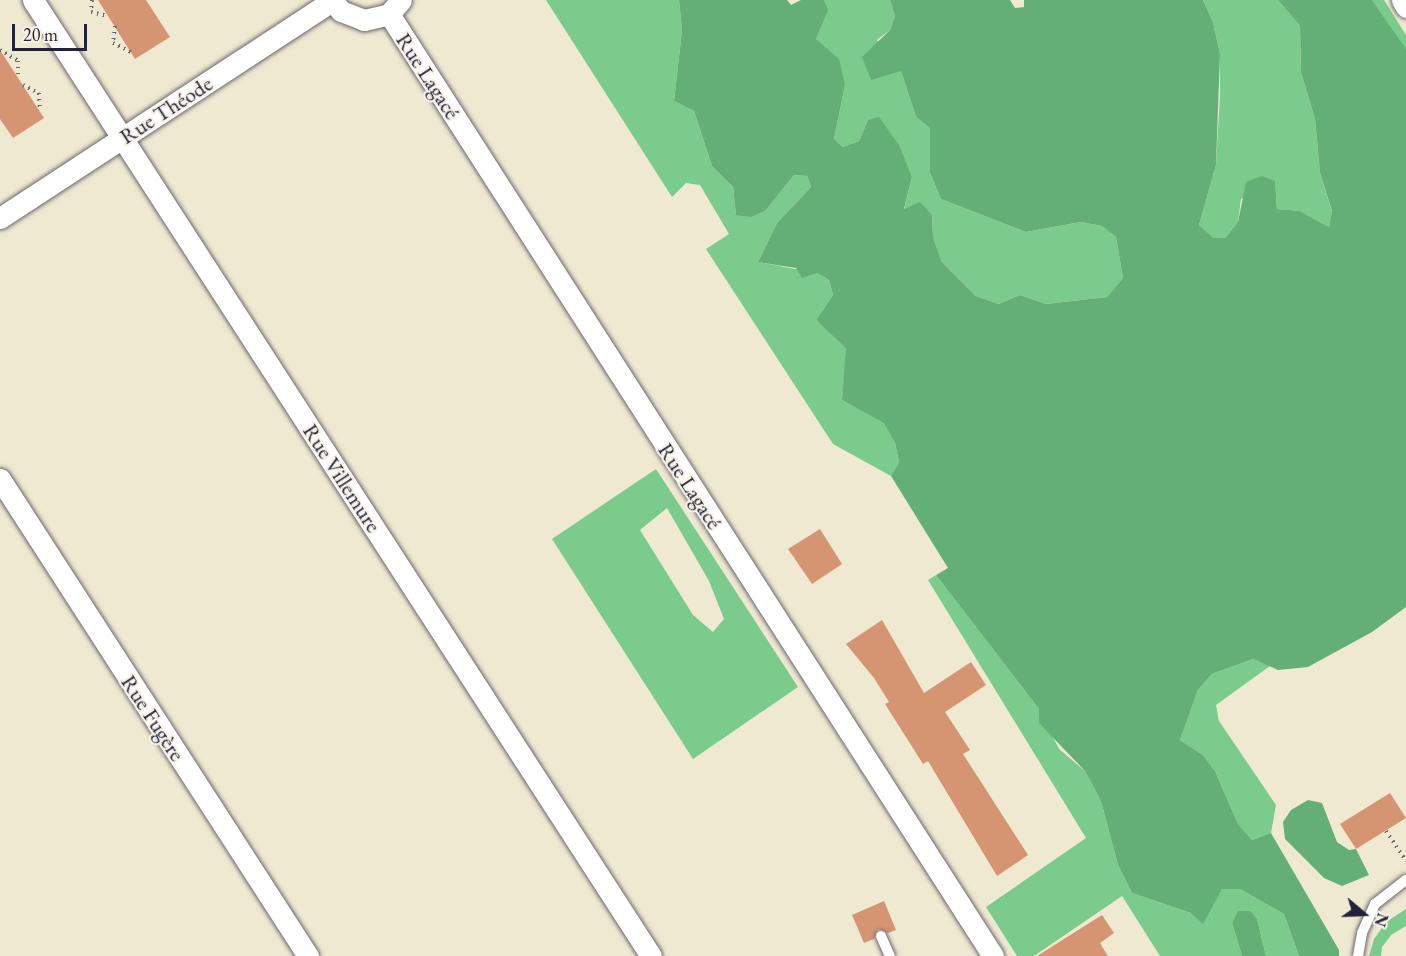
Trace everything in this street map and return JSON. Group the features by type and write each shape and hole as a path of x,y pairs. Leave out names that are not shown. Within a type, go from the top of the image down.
{"street":[{"name":"Rue Villemure","path":"33,0 651,956"},
{"path":"1402,0 1406,7"},
{"name":"Rue Théode","path":"0,218 332,1"},
{"path":"332,1 341,11 364,20 395,7"},
{"name":"Rue Lagacé","path":"395,7 993,956"},
{"name":"Rue Fugère","path":"0,479 308,956"}],"lane":[{"path":"1358,956 1369,913 1381,898 1406,880"},
{"path":"881,936 890,956"}],"path":[{"path":"92,0 91,12 108,16"},
{"path":"115,26 113,43 131,52"},
{"path":"0,50 18,61 18,77"},
{"path":"23,85 39,93 40,111"},
{"path":"1386,831 1406,861"}],"green space":[{"path":"546,0 679,0 682,30 674,101 694,111 712,166 733,187 736,215 766,210 794,175 807,176 811,187 777,223 758,262 817,273 829,280 833,295 816,320 847,348 842,400 884,422 895,443 899,462 891,476 833,444 706,249 729,234 700,185 686,183 672,197"},
{"path":"679,0 787,0 791,5 801,0 824,0 828,10 816,39 839,59 845,85 834,139 843,147 859,141 868,120 879,117 899,145 912,177 904,209 920,202 932,215 933,237 942,262 976,296 999,304 1020,295 1046,304 1107,297 1123,278 1116,237 1102,226 1081,222 1026,232 941,199 930,173 930,128 916,117 901,71 871,80 862,57 890,30 895,16 890,0 1010,0 1015,8 1024,7 1024,0 1203,0 1213,22 1220,54 1216,165 1199,225 1214,238 1225,238 1238,222 1246,182 1262,176 1275,181 1277,209 1300,211 1329,227 1332,211 1320,173 1315,119 1301,72 1300,26 1278,0 1372,0 1406,49 1406,607 1372,632 1308,667 1278,670 1253,659 1212,674 1198,690 1180,740 1203,755 1215,771 1238,824 1252,840 1271,833 1339,950 1339,956 1299,956 1284,914 1240,889 1222,889 1203,924 1191,913 1132,893 1118,865 1101,801 1085,771 1039,723 1039,709 936,575 948,568 891,476 899,462 895,443 884,423 842,400 846,348 816,320 833,295 829,280 817,273 802,278 796,268 758,262 777,223 811,187 807,176 794,175 766,210 751,217 736,215 733,187 712,166 694,111 674,101 682,30"},
{"path":"824,0 890,0 895,16 890,30 877,40 901,71 916,117 930,128 930,173 941,199 1026,232 1081,222 1102,226 1116,237 1123,278 1107,297 1046,304 1020,295 999,304 976,296 942,262 933,237 932,215 904,210 912,177 905,162 868,120 859,141 843,147 834,139 845,85 816,39 827,10"},
{"path":"1203,0 1278,0 1300,26 1301,72 1315,119 1320,173 1332,212 1329,227 1300,211 1277,209 1275,182 1241,199 1238,222 1225,238 1214,238 1199,225 1216,165 1220,94 1220,54 1213,22"},
{"path":"1372,0 1384,0 1406,35 1406,50"},
{"path":"656,469 798,687 693,759 552,539","holes":["667,508 709,581 724,619 713,632 693,615 640,530"]},
{"path":"936,575 1039,709 1059,749 1085,771 1101,801 1118,865 1132,893 1191,913 1212,900 1222,889 1240,889 1284,914 1299,956 1266,956 1257,919 1251,911 1239,911 1232,923 1242,956 1160,956 1122,896 1034,956 1017,956 986,907 1086,838 928,580"},
{"path":"1253,659 1270,666 1216,705 1219,721 1276,805 1271,833 1252,840 1238,824 1215,771 1203,755 1180,740 1198,690 1212,674"},
{"path":"1308,800 1322,803 1337,842 1349,850 1356,849 1369,875 1342,886 1324,878 1285,839 1283,822 1291,810"},
{"path":"1406,909 1406,926 1391,935 1382,947 1381,956 1369,956 1374,939 1386,922"},
{"path":"1238,911 1251,911 1257,919 1266,956 1242,956 1232,923"}],"building":[{"path":"98,0 146,0 170,37 135,59"},
{"path":"0,50 44,118 13,138 0,119"},
{"path":"820,529 842,564 812,584 788,549"},
{"path":"882,620 924,693 971,662 986,685 945,712 970,750 963,754 1028,855 997,876 928,761 923,764 885,704 889,702 874,678 846,644"},
{"path":"1390,793 1406,818 1356,849 1340,824"},
{"path":"884,901 896,930 888,933 878,929 874,939 864,943 852,915"},
{"path":"1102,915 1114,933 1100,943 1108,956 1037,956"}]}
